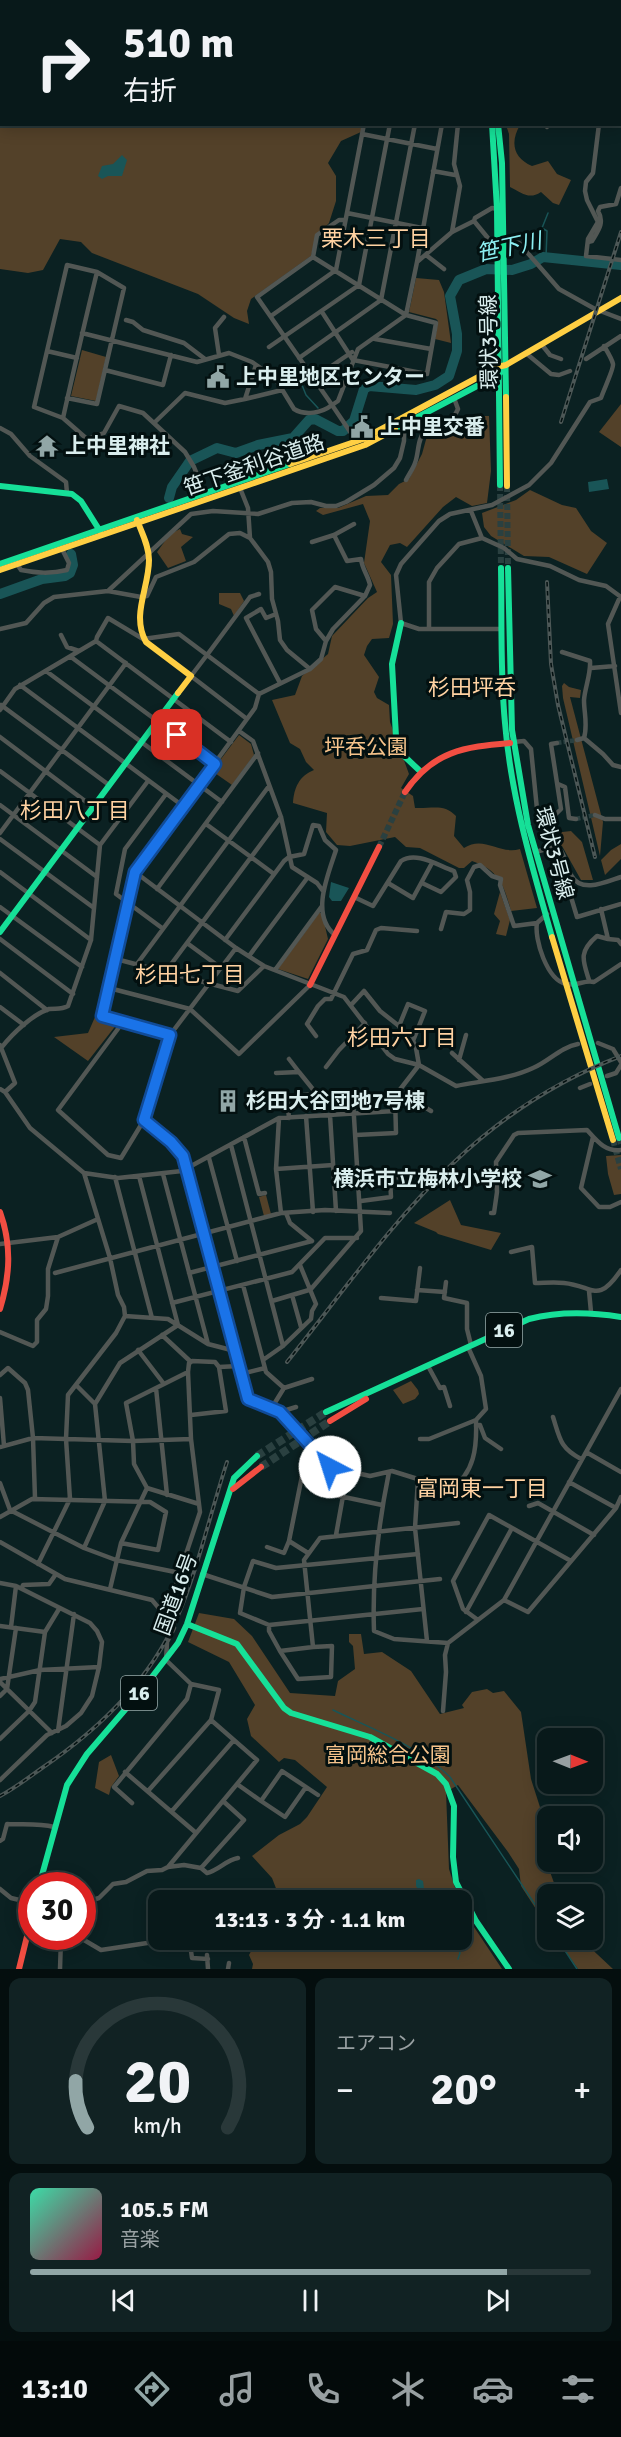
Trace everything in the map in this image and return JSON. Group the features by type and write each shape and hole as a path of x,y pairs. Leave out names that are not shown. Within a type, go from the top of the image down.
{"main road":[{"name":"環状3号線","path":"492,126 496,160 500,262 497,367 503,485 506,365 500,278"},
{"name":"環状3号線","path":"498,126 501,163 499,241"},
{"name":"笹下釜利谷道路","path":"0,564 137,520 358,444 497,367 527,354 621,298"},
{"name":"笹下釜利谷道路","path":"206,496 240,488 358,444 404,424 498,375 506,365"},
{"path":"0,486 67,493 81,501 101,532"},
{"path":"0,932 191,676 143,639 141,597 147,583 148,554 137,520"},
{"name":"笹下釜利谷道路","path":"0,570 62,549 101,532"},
{"name":"環状3号線","path":"510,743 505,568 502,629 510,743 547,914 582,1022"},
{"path":"400,623 392,664 396,737 403,755 420,771"},
{"path":"405,792 420,771 435,759 452,751 510,743"},
{"path":"310,985 379,847"},
{"name":"環状3号線","path":"532,852 582,1022"},
{"path":"582,1022 616,1139"},
{"path":"0,1212 9,1243 9,1276 0,1309"},
{"name":"16","path":"326,1412 395,1382 518,1323 544,1314 576,1311 621,1317"},
{"name":"16","path":"330,1421 395,1382"},
{"name":"国道16号","path":"43,1872 62,1799 72,1775 166,1660 187,1624 234,1478 257,1456"},
{"path":"229,1493 261,1467"},
{"path":"187,1624 237,1644 284,1708 291,1713 370,1737 437,1774 445,1781 454,1801 453,1870 457,1886 469,1909 509,1969"},
{"path":"19,1969 24,1950"}],"street":[{"path":"271,316 336,270 364,126"},
{"path":"269,347 359,285 390,126"},
{"path":"299,358 381,300 415,126"},
{"path":"314,378 406,315 442,126"},
{"path":"452,232 460,186 455,175 454,164 458,126"},
{"path":"599,126 593,172 586,182 585,191 598,222 588,242 586,256 621,260"},
{"path":"362,134 437,148"},
{"path":"433,171 455,175"},
{"path":"588,242 592,241 602,221 598,211 600,207 616,204 621,188"},
{"path":"417,262 452,232 474,222 475,218 492,208 497,209"},
{"path":"347,213 422,228"},
{"path":"345,220 339,220 317,235 313,257 257,297 350,429 358,444"},
{"path":"474,222 492,243 499,241 519,243 559,289 621,319"},
{"path":"426,255 444,269"},
{"path":"313,257 406,315 436,323 427,374 353,360"},
{"path":"67,398 97,404 112,340 121,319 124,288 97,272 67,266 34,407 63,418 87,440 104,433 119,406 143,412 189,457 206,496"},
{"path":"63,418 97,272"},
{"path":"322,312 353,360"},
{"path":"219,355 215,328 225,317"},
{"path":"121,319 133,322 143,330 184,343 205,359"},
{"path":"82,333 197,362 229,353 256,365 275,378 294,409 305,413 326,410 338,401 358,350"},
{"path":"586,359 621,336"},
{"path":"374,339 431,349"},
{"path":"542,345 550,355 561,359"},
{"path":"502,629 419,629 400,623 396,575 401,564 439,522 450,514 492,506 529,485 542,474 590,402 601,398 606,381 613,369 613,364 604,346"},
{"path":"46,351 76,358"},
{"path":"527,354 551,374 560,375 570,371"},
{"path":"105,370 163,385 171,355"},
{"path":"245,399 256,365"},
{"path":"154,423 185,393 225,403 282,390"},
{"path":"406,480 415,463 421,436 425,431 450,421 455,415 458,409 454,398"},
{"path":"108,591 156,544 191,514 213,511 258,514 291,503 312,502 336,506 360,495 384,477 400,458 404,441 404,424"},
{"path":"0,428 10,434 30,456 66,482 67,493"},
{"path":"240,488 249,514 250,538"},
{"path":"471,511 482,538"},
{"path":"312,542 334,535 354,524"},
{"path":"0,630 26,623 44,603 54,597 108,591 147,596 156,577 194,562 225,536 234,532 250,538 268,562 270,589 280,640 287,650 310,669"},
{"path":"170,1035 102,1016 135,872 240,731 255,708 259,694 310,669 321,658 326,641 333,629 365,596 370,585 362,570 361,559 347,561 334,535"},
{"path":"429,629 429,582 432,575 459,544 482,538 504,548 517,559 549,566 579,580 606,586 620,597 608,624 621,713"},
{"path":"16,564 21,570 39,573 67,570 69,563 62,549"},
{"path":"326,641 316,629 312,610 335,586 365,596"},
{"path":"248,719 191,676 250,597 259,594"},
{"path":"276,614 266,618 261,609 246,618 280,683"},
{"path":"109,785 1,707 15,689 96,641 108,618 143,639 179,634 259,694"},
{"path":"61,635 67,647 79,651"},
{"path":"96,641 231,742"},
{"path":"562,652 590,661 591,668 584,699 586,713 584,738"},
{"path":"71,657 215,764"},
{"path":"0,833 126,663"},
{"path":"591,668 615,666"},
{"path":"46,671 222,802"},
{"path":"21,685 183,806"},
{"path":"240,731 253,741 258,753 281,817 292,867 317,883 323,891"},
{"path":"0,737 93,807"},
{"path":"577,740 584,738"},
{"path":"584,738 603,753 613,765 621,766"},
{"path":"510,743 524,741 531,749 537,809 548,817 554,816 561,809 551,744 557,743"},
{"path":"157,889 258,753"},
{"path":"0,771 100,845"},
{"path":"148,781 100,845 91,940 68,1006 63,1009 47,1010 24,1025 1,1046 15,1083 3,1090 30,1128 84,1173 114,1177 139,1176 188,1170 279,1118 394,1111"},
{"path":"558,784 565,787 569,818 576,819"},
{"path":"136,964 269,786"},
{"path":"162,928 116,894 125,849 166,794"},
{"path":"0,806 97,877"},
{"path":"595,815 605,819 621,819"},
{"path":"166,971 281,817"},
{"path":"206,824 274,874"},
{"path":"225,940 289,857 304,854 313,825 319,826 325,840 336,850 323,891 322,906 325,923 335,935"},
{"path":"0,839 94,908"},
{"path":"532,852 551,848 561,851 574,880 582,885 591,885 621,877"},
{"path":"354,897 373,906 400,861 408,857 419,858 454,871 456,877 441,892 422,883"},
{"path":"387,883 412,898 432,863"},
{"path":"441,929 446,912 464,914 470,910 467,880 474,867 480,865 492,876 501,879 500,885 514,926 537,925 547,914"},
{"path":"0,872 91,940"},
{"path":"135,872 225,940 264,966 344,997 388,1054 395,1059 419,1065 456,1086 520,1073 535,1067 569,1045 578,1044"},
{"path":"249,956 309,877"},
{"path":"574,880 568,887 577,916 621,904"},
{"path":"275,970 322,906"},
{"path":"0,907 82,967"},
{"path":"600,909 608,939"},
{"path":"537,925 551,975 564,984 590,980 594,982 621,964"},
{"path":"316,1036 307,1024 318,1006 325,999 331,999 336,993 353,954 367,950 376,930 381,928 417,931"},
{"path":"590,980 582,961 584,952 597,936 618,940 621,944"},
{"path":"0,939 73,994"},
{"path":"187,943 221,968"},
{"path":"123,1022 58,1110 108,1155 121,1158 144,1120 170,1035 236,948"},
{"path":"116,959 238,991 264,966"},
{"path":"0,973 47,1010"},
{"path":"109,988 190,1009 239,1054 310,985"},
{"path":"351,1005 364,992 380,1011 399,1026 405,1036 412,1041 416,1048 419,1065 398,1091 394,1111 396,1133 356,1135"},
{"path":"399,1026 408,1004 425,1011 412,1041"},
{"path":"0,1007 24,1025"},
{"path":"326,1067 365,1023"},
{"path":"459,1060 466,1035"},
{"path":"598,1043 613,1049 621,1064 616,1073 607,1077"},
{"path":"452,1053 482,1080"},
{"path":"272,1301 310,1290 357,1238 361,1230 362,1211 353,1101 324,1103 289,1059"},
{"path":"276,1073 299,1072"},
{"path":"580,1088 590,1084"},
{"path":"398,1091 431,1111"},
{"path":"269,1098 316,1094"},
{"path":"287,1096 289,1118"},
{"path":"330,1115 336,1211"},
{"path":"306,1116 313,1212"},
{"path":"279,1118 276,1169 284,1213 290,1223 317,1246"},
{"path":"144,1120 178,1150 188,1170 248,1399 280,1412 309,1441 330,1467 370,1476 392,1471 450,1489 464,1479 477,1447 476,1423"},
{"path":"491,1213 494,1213 497,1192 496,1162 514,1135 521,1132 587,1130 598,1143 607,1148 621,1150"},
{"path":"244,1137 260,1194 265,1193"},
{"path":"593,1137 584,1166 581,1188 600,1207 610,1207 621,1203"},
{"path":"231,1145 283,1346"},
{"path":"209,1158 237,1261"},
{"path":"276,1169 333,1165"},
{"path":"38,1564 70,1499 66,1439 68,1395 116,1333 125,1316 84,1173"},
{"path":"163,1174 208,1344"},
{"path":"139,1176 178,1325"},
{"path":"114,1177 152,1318"},
{"path":"360,1180 402,1177"},
{"path":"361,1201 391,1197 390,1178"},
{"path":"55,1273 284,1213 362,1211 390,1213"},
{"path":"0,1245 58,1237 98,1219"},
{"path":"0,1332 33,1346 37,1342 37,1320 46,1309 48,1269 58,1237"},
{"path":"172,1303 292,1272 325,1238 357,1238"},
{"path":"189,1274 312,1241"},
{"path":"511,1252 532,1247 535,1284 565,1283 589,1290 605,1289 620,1272"},
{"path":"263,1360 283,1346 311,1319 316,1304 300,1265"},
{"path":"381,1298 416,1301 420,1268"},
{"path":"420,1439 429,1439 476,1423 487,1404 481,1376 469,1346 467,1303 462,1300 444,1298 446,1282"},
{"path":"243,1285 265,1368 270,1376 284,1388"},
{"path":"417,1290 445,1292"},
{"path":"589,1290 591,1312"},
{"path":"292,1295 301,1328"},
{"path":"125,1316 168,1319 208,1344 235,1351"},
{"path":"84,1548 105,1501 95,1404 120,1363 178,1325"},
{"path":"162,1335 191,1362 215,1362 219,1367 226,1411 191,1415"},
{"path":"138,1350 164,1384"},
{"path":"161,1609 170,1602 200,1512 191,1438 188,1372 191,1362"},
{"path":"219,1367 239,1366"},
{"path":"429,1366 440,1388 444,1387 450,1406"},
{"path":"0,1375 8,1368 25,1383 28,1390 33,1438 35,1498"},
{"path":"241,1374 265,1368"},
{"path":"188,1372 126,1403 133,1441 134,1464 147,1488 199,1504"},
{"path":"271,1409 284,1388 312,1379"},
{"path":"76,1385 95,1404"},
{"path":"156,1388 166,1495"},
{"path":"443,1710 445,1655 448,1643 504,1600 581,1459 619,1398 621,1389"},
{"path":"0,1398 2,1447 33,1438 133,1441 191,1438"},
{"path":"280,1412 296,1407"},
{"path":"553,1417 561,1442 567,1452 581,1459"},
{"path":"476,1423 480,1425 485,1438 501,1449"},
{"path":"267,1547 284,1553 289,1541 309,1441"},
{"path":"586,1452 621,1472"},
{"path":"330,1467 325,1493 382,1504"},
{"path":"389,1472 377,1533 373,1586 374,1631 394,1639 448,1643"},
{"path":"418,1479 415,1528 427,1641"},
{"path":"568,1482 616,1508"},
{"path":"0,1483 10,1510 84,1548 116,1560 180,1573"},
{"path":"110,1589 121,1543 147,1488"},
{"path":"336,1535 343,1496"},
{"path":"504,1600 528,1612 616,1508 621,1497"},
{"path":"0,1517 35,1498 150,1502 166,1512 158,1550 121,1543"},
{"path":"529,1506 538,1503 594,1535"},
{"path":"478,1620 463,1610 453,1581 489,1515 572,1561"},
{"path":"313,1647 304,1560 320,1538 458,1523"},
{"path":"466,1612 512,1528"},
{"path":"289,1541 308,1553"},
{"path":"0,1542 65,1579 147,1598 161,1609 168,1619"},
{"path":"418,1554 276,1568 253,1561 244,1587 240,1613 269,1625 423,1609"},
{"path":"19,1587 49,1584 56,1574"},
{"path":"202,1574 272,1597 440,1579"},
{"path":"0,1583 19,1587 90,1623 102,1642 92,1696 81,1713 66,1726 47,1735 1,1777"},
{"path":"0,1696 7,1689 19,1587"},
{"path":"0,1739 29,1711 35,1702 45,1632 59,1609"},
{"path":"55,1732 74,1614"},
{"path":"269,1625 269,1631 280,1651 298,1679 331,1677 332,1646 280,1651"},
{"path":"0,1626 45,1632"},
{"path":"148,1791 211,1720 219,1690 190,1684 166,1660 167,1642 174,1628"},
{"path":"55,1732 29,1711 0,1680 40,1670 99,1667"},
{"path":"132,1803 114,1787 187,1699 190,1684"},
{"path":"168,1867 257,1760 211,1720"},
{"path":"172,1811 234,1740"},
{"path":"261,1800 282,1771 318,1795"},
{"path":"125,1772 195,1832"},
{"path":"237,1784 285,1816 306,1787"},
{"path":"201,1868 244,1820 223,1801"},
{"path":"0,1841 3,1839 7,1824 27,1826 38,1823 54,1827"},
{"path":"96,1899 113,1884 126,1882 147,1871 184,1865 201,1868 207,1872 214,1871 231,1859 237,1858"},
{"path":"0,1889 11,1898 18,1900"},
{"path":"96,1947 101,1950 126,1948 148,1942"},
{"path":"60,1969 61,1950"},
{"path":"191,1950 192,1958 208,1957 208,1969"}],"green space":[{"path":"0,126 364,126 361,132 341,141 328,163 336,176 336,201 329,223 317,236 311,256 251,299 247,311 249,324 234,318 198,294 92,253 81,242 60,239 43,270 28,273 0,269"},
{"path":"506,126 520,126 515,137 515,149 526,163 532,166 548,161 557,174 571,180 559,205 553,203 541,192 529,196 510,187 509,134"},
{"path":"416,278 439,280 444,292 451,343 435,339 438,321 436,319 409,312"},
{"path":"82,350 106,357 96,401 71,396"},
{"path":"621,404 621,447 599,432"},
{"name":"坪呑公園","path":"485,416 489,416 491,471 487,503 472,506 456,497 443,507 407,547 400,543 390,545 381,562 391,575 393,624 389,638 372,639 364,655 379,677 374,692 377,698 389,705 390,722 409,774 401,788 413,796 415,808 437,807 447,809 456,816 454,836 464,848 485,844 505,850 520,849 537,908 511,911 506,893 499,880 488,869 472,861 464,868 459,868 420,848 406,847 395,837 350,846 337,845 326,832 327,813 293,803 298,783 314,770 306,762 300,749 290,743 272,700 295,695 302,676 328,654 332,636 368,598 377,592 364,563 370,521 363,504 323,515 316,511 320,508 338,508 366,496 388,495 399,484 409,479 431,430 450,432 470,430"},
{"path":"530,490 562,505 576,508 591,531 607,543 587,574 549,557 524,556 491,536 484,527 482,513 516,500"},
{"path":"180,529 182,534 193,537 181,547 186,561 168,568 157,552 170,534"},
{"path":"219,593 240,593 244,601 234,616 231,609 219,604"},
{"path":"564,683 581,690 580,698 570,697 603,822 600,856 563,698"},
{"path":"239,735 251,744 254,755 232,785 212,771"},
{"path":"571,831 582,842 593,880 581,880 562,846 545,842 545,834"},
{"path":"621,844 621,859 605,875 601,860"},
{"path":"500,892 510,920 506,936 496,934 500,921 494,914"},
{"path":"319,913 322,913 328,939 308,979 278,969"},
{"path":"95,1017 117,1024 88,1061 54,1037 88,1033"},
{"path":"621,1155 621,1194 614,1195 606,1156"},
{"path":"266,1195 271,1214 264,1216 259,1197"},
{"path":"450,1200 461,1225 501,1233 491,1250 438,1234 414,1223"},
{"path":"411,1381 419,1394 415,1399 403,1404 393,1390"},
{"name":"富岡総合公園","path":"199,1613 234,1619 252,1636 290,1693 335,1696 338,1681 355,1669 353,1646 349,1642 349,1634 361,1634 364,1654 382,1652 411,1671 440,1714 464,1708 462,1705 472,1692 487,1689 493,1693 504,1691 521,1712 531,1779 540,1806 537,1806 537,1872 550,1872 554,1884 537,1884 537,1911 521,1886 519,1869 458,1785 446,1792 449,1869 456,1890 277,1890 272,1878 252,1856 279,1835 300,1824 327,1787 295,1760 284,1758 279,1762 251,1736 247,1719 255,1705 229,1662 188,1642"},
{"path":"111,1755 119,1776 111,1787 109,1795 95,1788 99,1762"},
{"path":"472,1924 502,1969 252,1969 253,1964 249,1955 252,1950 472,1950"},
{"path":"564,1950 593,1950 613,1969 578,1969"}],"water":[{"path":"122,155 127,160 122,176 108,176 102,179 98,176 102,166 113,164"},
{"path":"607,479 609,489 589,492 588,482"},
{"path":"331,882 349,888 341,901 332,901 329,897"},
{"path":"416,1880 423,1881 426,1890 418,1890"}],"waterway":[{"path":"546,257 547,231 542,228 548,213"},
{"name":"笹下川","path":"169,498 172,487 190,461 217,448 236,453 258,445 293,438 309,420 315,419 338,431 343,431 354,421 364,389 369,386 416,390 435,385 449,376 457,351 457,334 450,296 459,280 486,269 512,270 531,264 543,257 621,265"},
{"path":"282,373 300,380 306,395 318,408"},
{"name":"笹下川","path":"0,594 42,579 65,576 70,573 73,565 71,554"},
{"path":"333,1710 410,1747 450,1777 537,1908"},
{"path":"458,1959 459,1950"},
{"path":"565,1950 577,1969"}],"tunnel":[{"path":"500,485 501,568"},
{"path":"507,486 508,568"},
{"path":"557,743 577,740"},
{"path":"379,847 405,792"},
{"path":"576,819 595,815"},
{"path":"619,1138 621,1144"},
{"path":"613,1140 621,1169"},
{"path":"257,1456 326,1412"},
{"path":"261,1467 330,1421"}],"railway":[{"path":"561,422 621,232"},
{"path":"547,582 551,664 558,705 595,857"},
{"path":"287,1362 395,1225 432,1184 472,1146 516,1112 565,1081 621,1056"},
{"path":"0,1796 83,1738 120,1703 152,1663 177,1618 198,1561 227,1462"}],"traffic: fast":[{"path":"492,126 497,209 500,485"},
{"path":"498,126 502,163 506,397"},
{"path":"395,429 498,375 506,366"},
{"path":"0,564 290,464"},
{"path":"0,486 72,494 81,501 100,531"},
{"path":"501,568 502,685 508,750 523,831 552,937"},
{"path":"508,568 512,730 528,825 619,1138"},
{"path":"401,623 392,664 396,737 403,755 420,771"},
{"path":"0,932 178,693"},
{"path":"326,1412 529,1319 575,1313 621,1317"},
{"path":"43,1872 67,1785 87,1754 142,1690 178,1643 187,1624 234,1478 257,1456"},
{"path":"187,1624 237,1644 284,1708 291,1713 370,1737 437,1774 446,1784 454,1806 453,1857 456,1882 476,1921 509,1969"}],"traffic: slow":[{"path":"290,464 363,439 497,367 506,365 621,298"},
{"path":"506,397 507,486"},
{"path":"0,570 365,445 395,429"},
{"path":"137,520 149,555 140,612 142,632 146,642 191,676 178,693"},
{"path":"552,937 613,1140"}],"traffic: jam":[{"path":"405,792 416,778 438,760 464,749 510,743"},
{"path":"310,985 379,847"},
{"path":"0,1212 8,1248 8,1273 0,1309"},
{"path":"330,1421 366,1399"},
{"path":"233,1489 261,1467"},
{"path":"19,1969 24,1950"}],"place":[{"name":"上中里地区センター","path":"218,377"},
{"name":"上中里交番","path":"362,427"},
{"name":"上中里神社","path":"47,446"},
{"name":"杉田大谷団地7号棟","path":"228,1101"},
{"name":"横浜市立梅林小学校","path":"540,1179"}],"district":[{"name":"栗木三丁目","path":"376,238"},
{"name":"杉田坪呑","path":"472,687"},
{"name":"杉田八丁目","path":"75,810"},
{"name":"杉田七丁目","path":"190,974"},
{"name":"杉田六丁目","path":"402,1037"},
{"name":"富岡東一丁目","path":"482,1488"}],"route":[{"path":"177,735 215,764 135,872 102,1016 170,1035 144,1120 171,1142 183,1156 248,1399 280,1412 309,1441 330,1467"}]}
